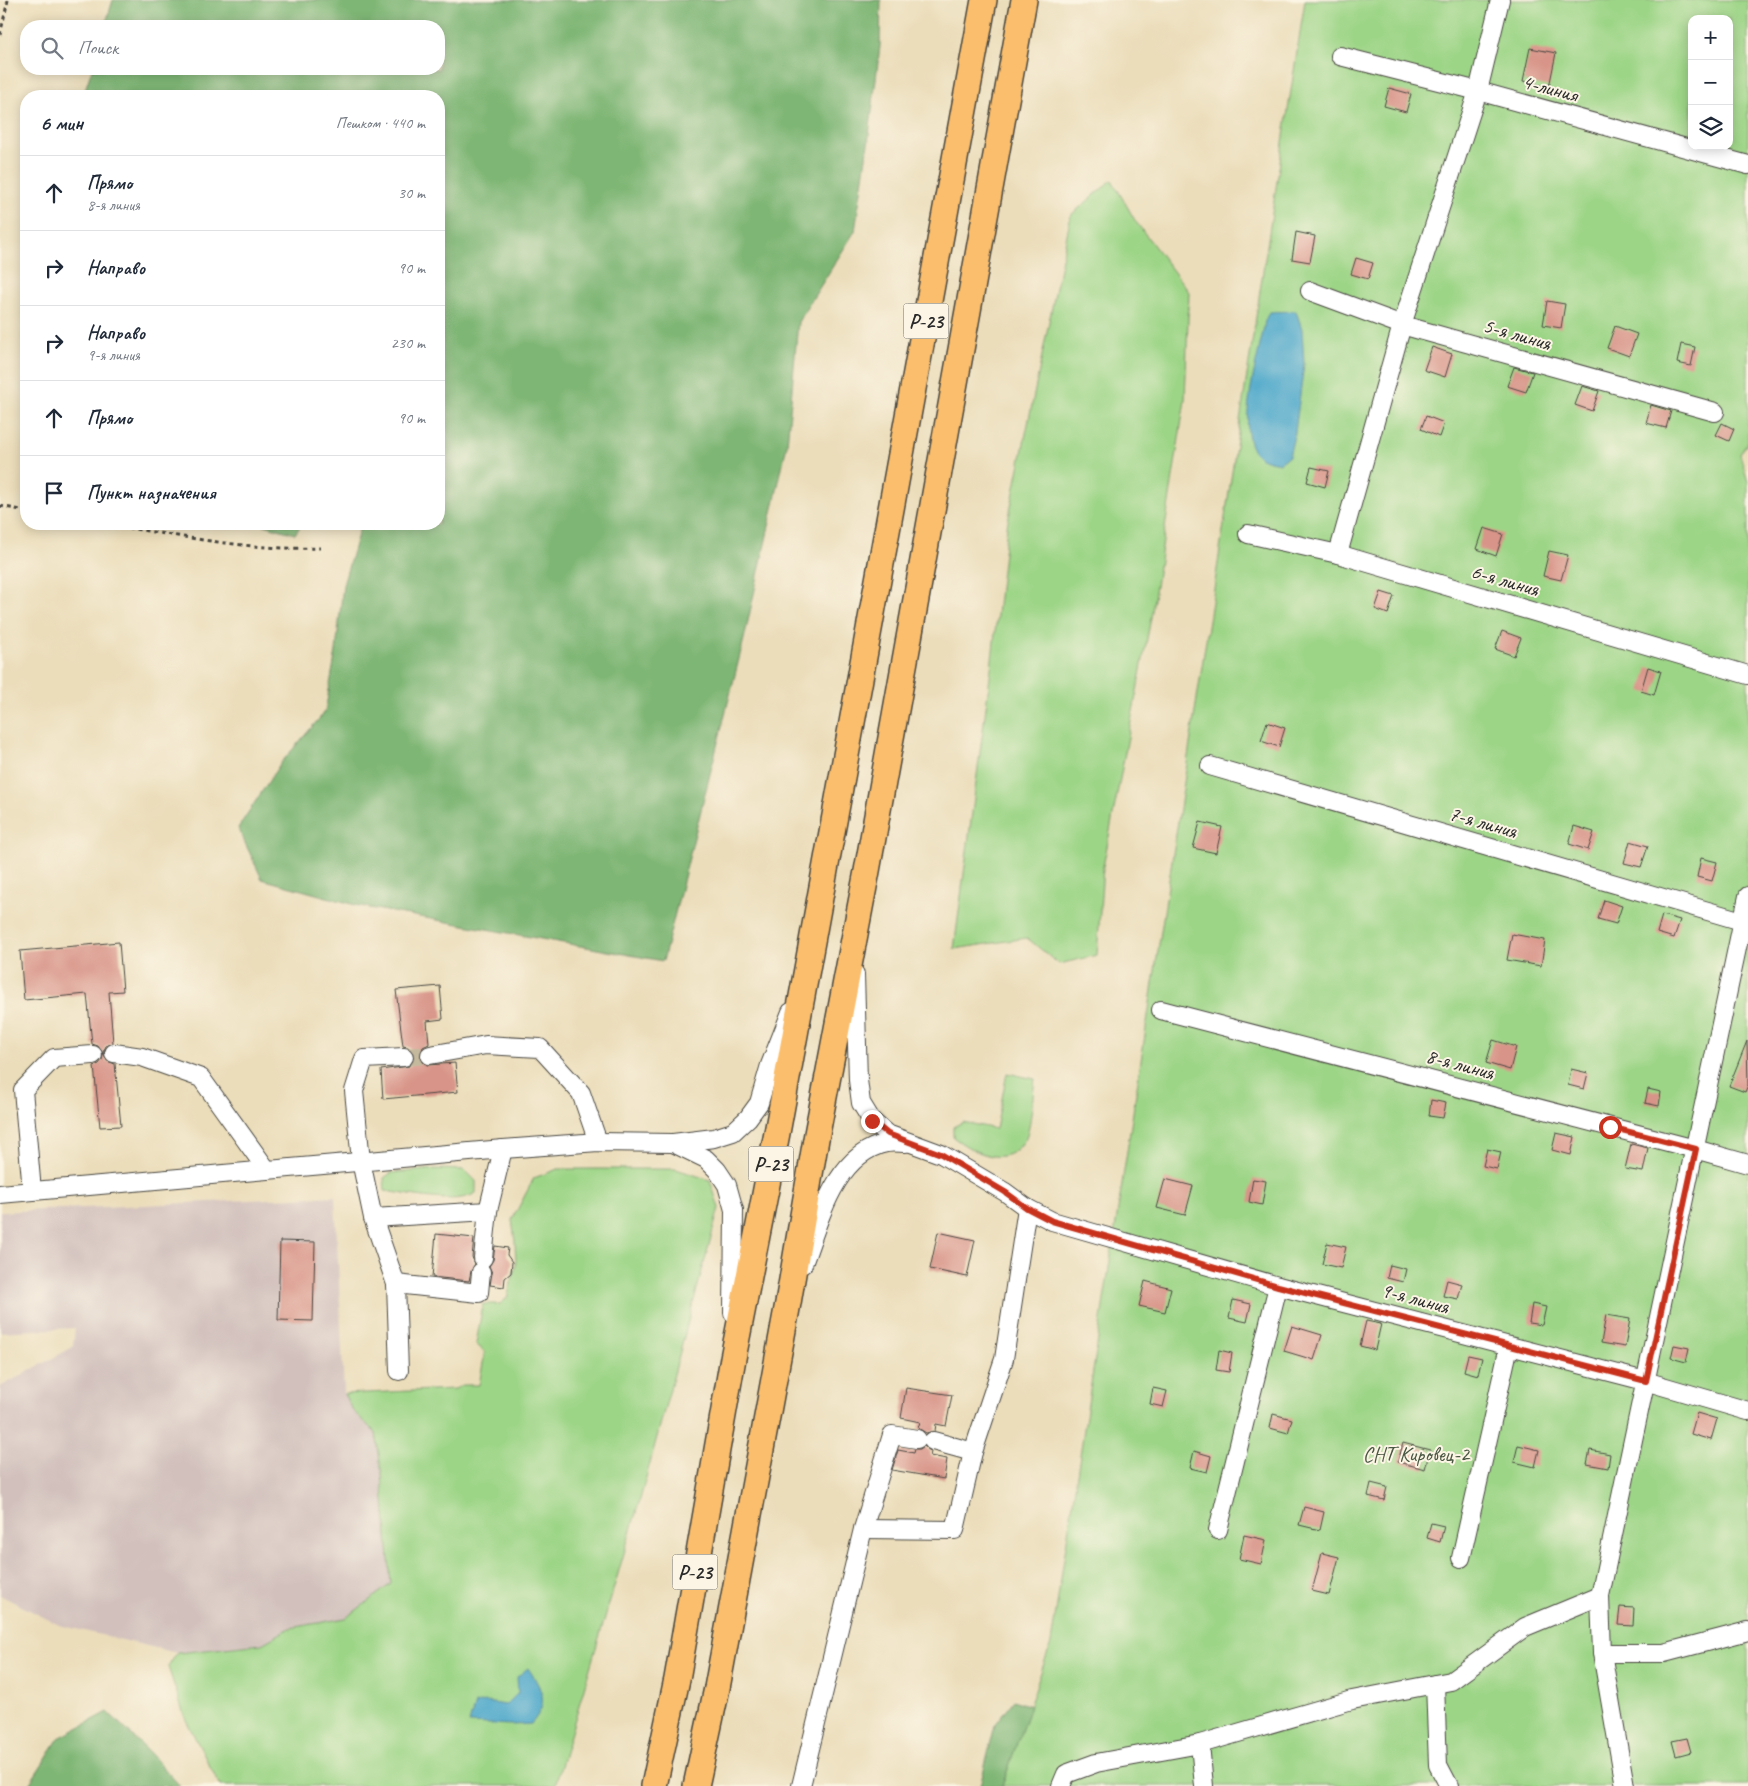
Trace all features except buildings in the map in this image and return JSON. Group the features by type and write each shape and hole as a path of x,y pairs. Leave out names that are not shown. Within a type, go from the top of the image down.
{"highway":[{"name":"Р-23","path":"654,1786 676,1679 733,1358 777,1133 984,0"},
{"name":"Р-23","path":"696,1786 719,1678 1024,0"}],"street":[{"path":"1338,554 1402,325 1478,92 1500,0"},
{"name":"4-линия","path":"1340,56 1748,165"},
{"name":"5-я линия","path":"1310,292 1402,325 1715,412"},
{"name":"6-я линия","path":"1248,534 1338,554 1748,675"},
{"name":"7-я линия","path":"1210,766 1742,921"},
{"path":"1625,1786 1602,1653 1600,1596 1748,896"},
{"name":"9-я линия","path":"854,941 858,1080 861,1103 872,1121 888,1134 941,1154 1005,1192 1027,1208 1052,1221 1278,1286 1646,1381 1748,1411"},
{"path":"0,1194 360,1161 598,1142 673,1143 714,1138 733,1132 748,1118 759,1102 770,1065 807,968"},
{"name":"8-я линия","path":"1161,1010 1748,1164"},
{"path":"430,1055 486,1045 540,1048 581,1093 598,1142"},
{"path":"114,1053 142,1057 201,1078 267,1170"},
{"path":"32,1191 23,1090 54,1058 93,1055"},
{"path":"399,1371 396,1284 373,1218 360,1161 354,1091 364,1059 404,1057"},
{"path":"673,1143 706,1158 717,1170 727,1185 734,1210 733,1358"},
{"path":"788,1302 831,1192 846,1167 858,1156 887,1143 916,1144"},
{"path":"396,1284 479,1293 488,1211 504,1150"},
{"path":"863,1529 955,1530 973,1452 1004,1359 1027,1208"},
{"path":"373,1218 488,1211"},
{"path":"1218,1530 1278,1286"},
{"path":"1462,1558 1509,1346"},
{"path":"801,1786 863,1529 892,1435 925,1440 973,1452"},
{"path":"1061,1786 1066,1774 1096,1763 1200,1744 1352,1700 1451,1681 1525,1628 1600,1596"},
{"path":"1602,1653 1664,1653 1748,1631"},
{"path":"1435,1684 1438,1765 1448,1786"},
{"path":"1200,1744 1204,1786"}],"path":[{"path":"0,34 8,0"},
{"path":"0,506 20,510"},
{"path":"143,530 220,542 287,549 321,548"}],"shaded area":[{"path":"335,1196 344,1393 353,1411 376,1433 382,1475 391,1584 346,1618 290,1628 262,1644 177,1653 59,1625 0,1595 0,1387 73,1347 75,1328 0,1332 0,1212"}],"green space":[{"path":"113,0 881,0 880,46 855,231 798,322 787,445 744,639 663,961 359,906 262,879 238,828 280,764 325,712 336,651 343,585 359,530 445,530 445,90 85,90 90,75 445,75 445,20 107,20"},
{"name":"СНТ Кировец-2","path":"1305,0 1748,0 1748,442 1740,454 1748,482 1748,1786 1002,1786 1051,1643"},
{"path":"1112,180 1136,222 1189,292 1185,400 1151,618 1103,867 1097,955 1059,964 1027,938 954,949 990,677 1007,526 1071,215"},
{"path":"281,530 298,530 295,534"},
{"path":"1007,1073 1035,1079 1029,1126 1026,1137 1019,1147 1010,1154 991,1156 971,1149 953,1137 953,1127 963,1122 996,1129"},
{"path":"436,1169 465,1170 476,1181 476,1193 457,1199 445,1199 385,1191 384,1178 391,1173"},
{"path":"558,1169 676,1169 710,1180 719,1208 641,1496 555,1786 220,1786 185,1718 168,1667 177,1653 262,1644 290,1628 346,1618 391,1584 382,1475 376,1433 353,1411 344,1394 455,1389 463,1385 479,1385 485,1352 476,1344 483,1304 500,1304 507,1298 516,1265 512,1220 534,1178"},
{"path":"1014,1700 1030,1706 1002,1786 980,1786 995,1725"},
{"path":"108,1712 150,1753 180,1786 28,1786 59,1738"}],"water":[{"path":"1296,311 1302,329 1304,364 1295,432 1289,456 1280,463 1262,458 1253,450 1247,423 1248,405 1265,321 1269,312"},
{"path":"528,1668 541,1690 542,1696 541,1709 531,1724 469,1723 475,1704 486,1702 506,1705 518,1693 517,1677"}],"tunnel":[{"path":"404,1057 430,1055"}],"route":[{"path":"872,1121 888,1134 941,1154 1005,1192 1027,1208 1052,1221 1278,1286 1646,1381 1696,1149 1610,1127"}]}
